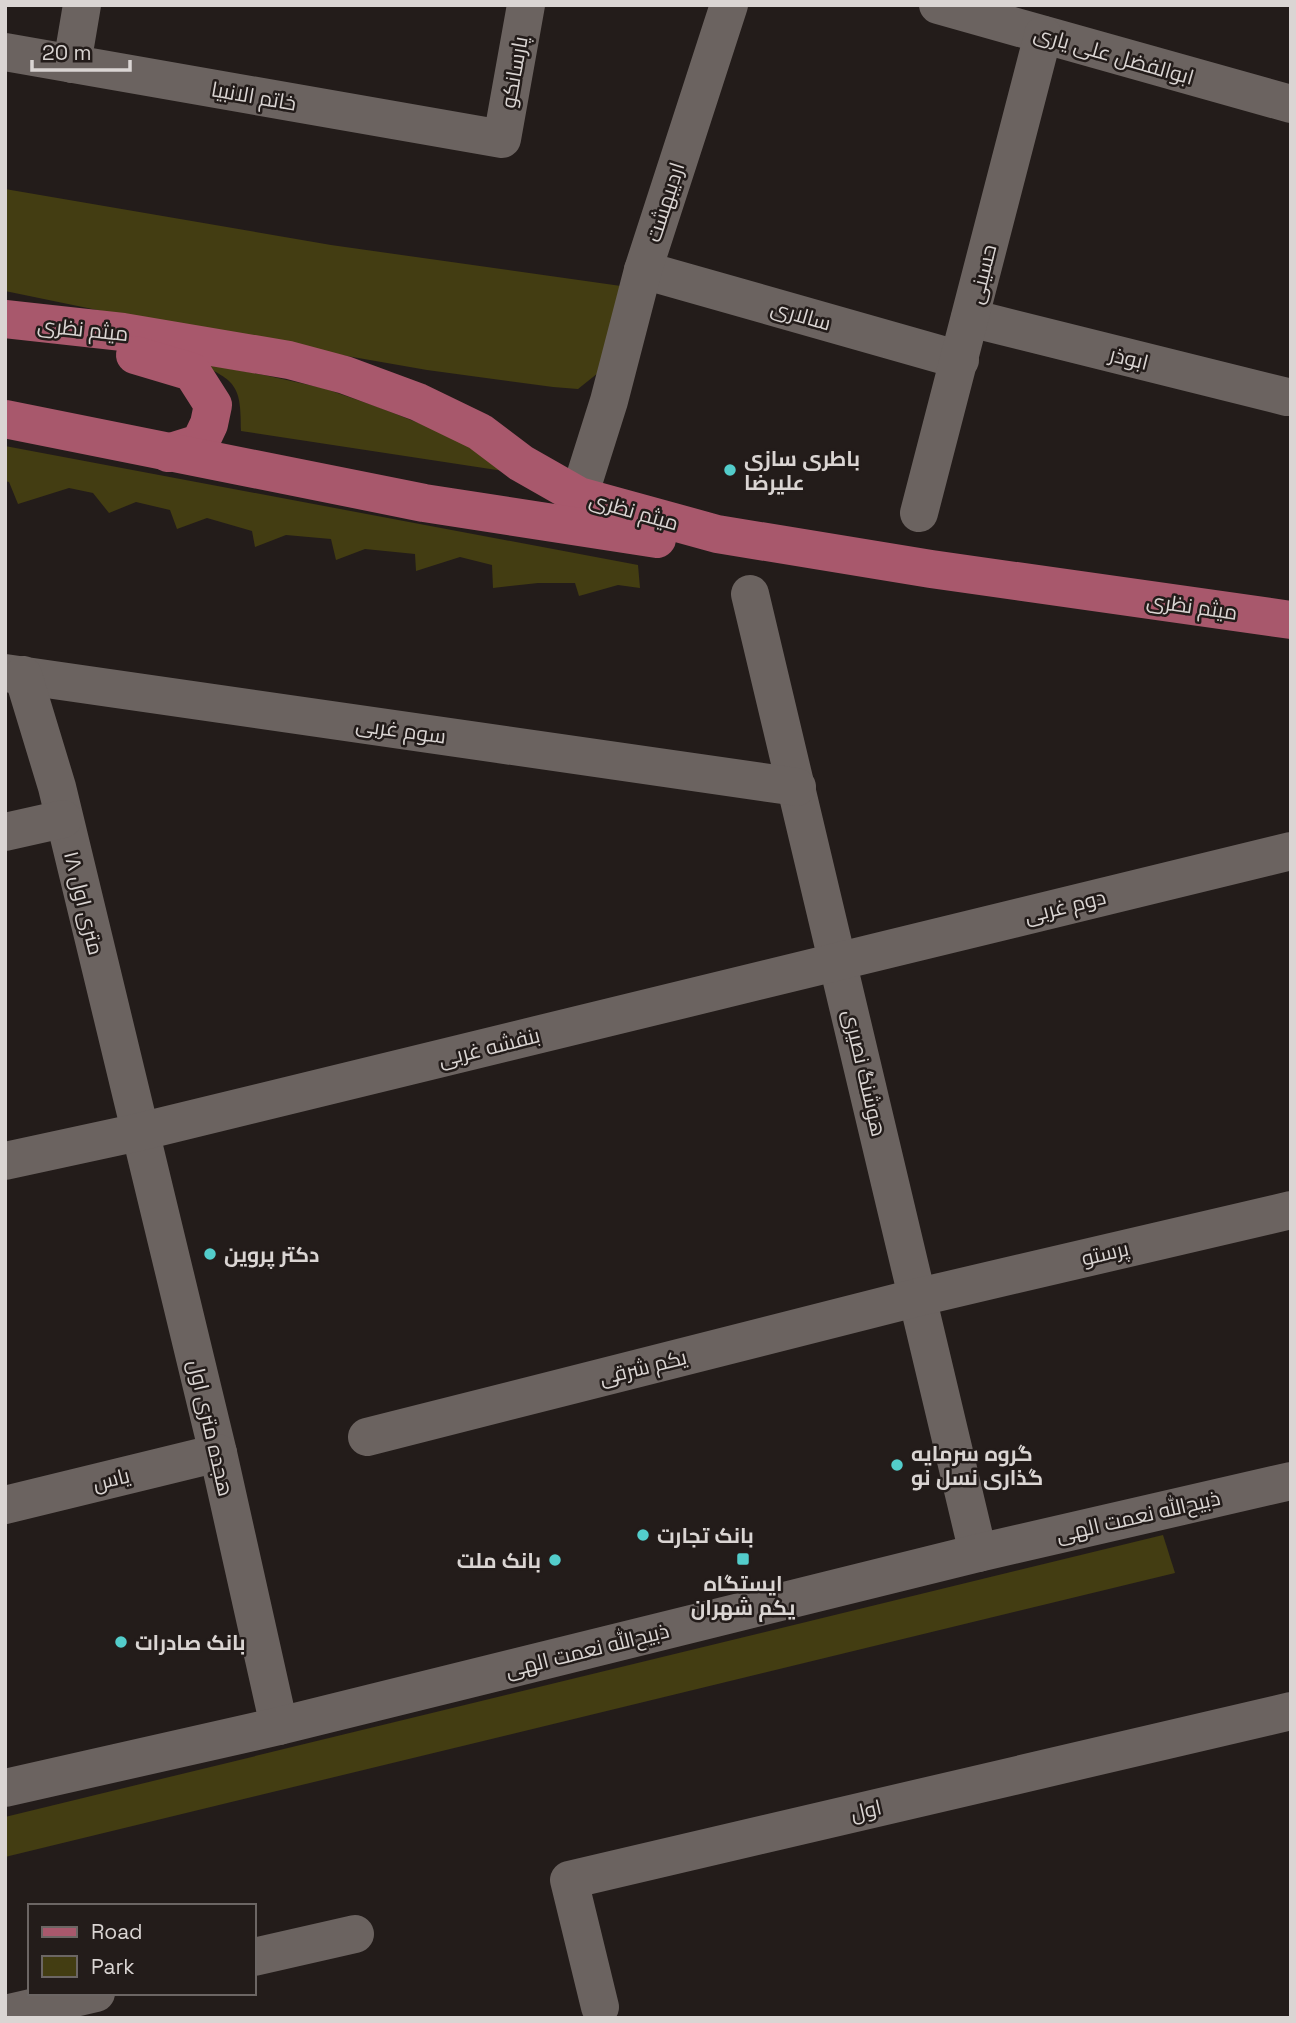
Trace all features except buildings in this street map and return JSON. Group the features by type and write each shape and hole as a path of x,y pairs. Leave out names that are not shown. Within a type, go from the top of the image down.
{"main road":[{"path":"19,322 192,372 213,405 209,424 200,443 168,453"},
{"name":"میثم نظری","path":"19,322 123,332 289,360 345,375 418,402 480,432 521,463 579,496 717,534 945,571 1291,620"},
{"path":"5,419 424,503 1291,636"}],"street":[{"path":"72,64 82,5"},
{"name":"پارسانکو","path":"502,139 526,5"},
{"name":"اردیبهشت","path":"579,496 609,401 643,270 729,5"},
{"name":"ابوالفضل علی یاری","path":"938,5 1291,104"},
{"name":"حسینی","path":"919,513 1044,35"},
{"name":"خاتم الانبیا","path":"5,52 502,139"},
{"name":"سالاری","path":"643,270 960,360"},
{"name":"ابوذر","path":"971,318 1287,397"},
{"name":"هوشنگ نصیری","path":"750,594 978,1553"},
{"name":"سوم غربی","path":"14,674 797,787"},
{"name":"۱۸ متری اول","path":"14,674 57,787 139,1132"},
{"path":"5,832 63,818"},
{"name":"دوم غربی","path":"838,961 1291,851"},
{"name":"بنفشه غربی","path":"5,1161 139,1132 838,961"},
{"name":"هجده متری اول","path":"139,1132 218,1453 279,1726"},
{"name":"پرستو","path":"919,1297 1291,1210"},
{"name":"یکم شرقی","path":"367,1437 919,1297"},
{"name":"یاس","path":"5,1505 218,1453"},
{"name":"ذبیح‌الله نعمت الهی","path":"5,1788 279,1726 978,1553 1291,1481"},
{"name":"اول","path":"600,2007 569,1880 1291,1711"},
{"path":"256,1957 355,1934"},
{"path":"5,2014 87,1995"}],"green space":[{"path":"5,189 331,245 621,286 598,373 578,389 427,370 165,324 5,291"},
{"path":"197,363 323,388 378,407 449,435 510,472 241,431 240,404 234,387 221,375"},
{"path":"5,446 638,565 640,588 618,585 579,596 575,583 538,583 493,588 492,565 460,557 416,571 415,554 365,549 336,560 331,539 286,535 255,547 252,531 207,518 177,529 170,510 136,502 109,513 93,493 69,488 18,504 9,482 5,481"},
{"path":"1163,1535 1175,1573 5,1857 5,1817"}],"place":[{"name":"باطری سازی علیرضا","path":"730,470"},
{"name":"دکتر پروین","path":"210,1254"},
{"name":"گروه سرمایه گذاری نسل نو","path":"897,1465"},
{"name":"بانک تجارت","path":"643,1535"},
{"name":"ایستگاه یکم شهران","path":"743,1559"},
{"name":"بانک ملت","path":"555,1560"},
{"name":"بانک صادرات","path":"121,1642"}]}
